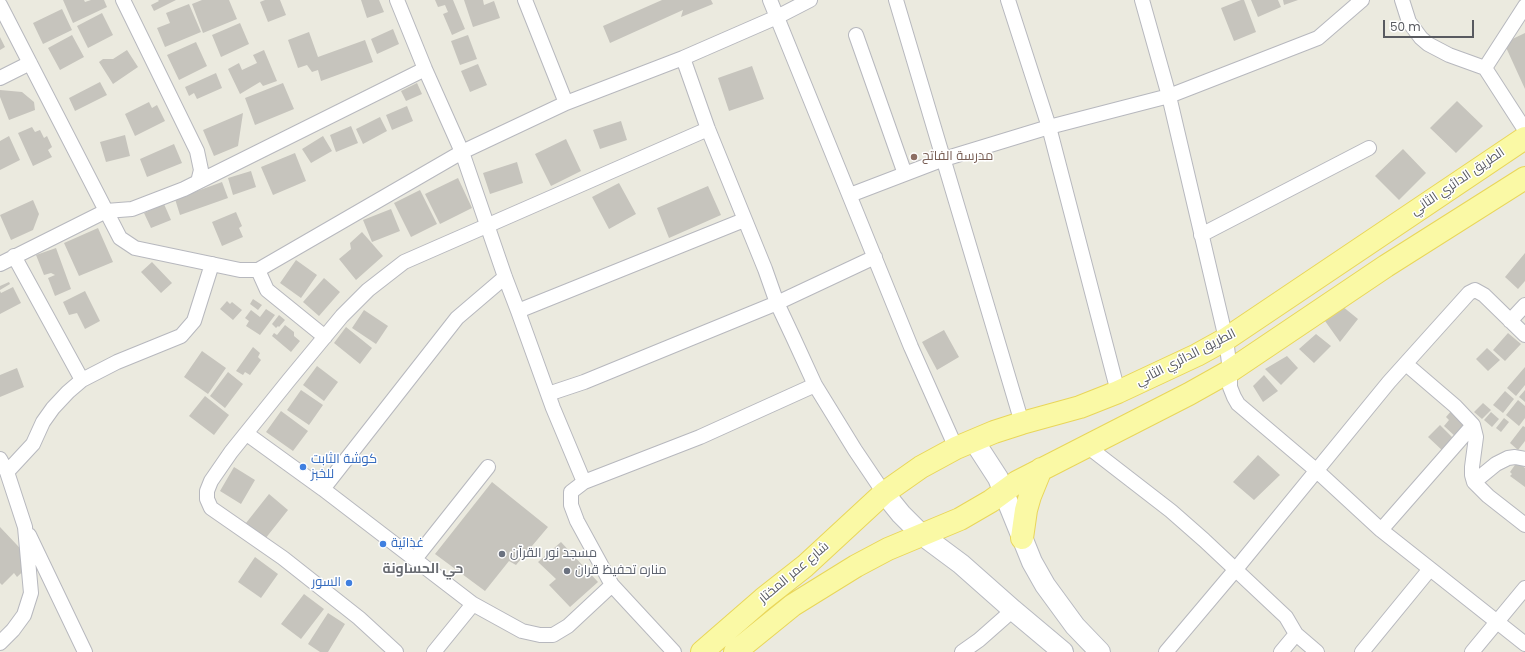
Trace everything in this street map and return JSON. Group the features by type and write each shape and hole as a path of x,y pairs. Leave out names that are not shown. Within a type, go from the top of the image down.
{"main road":[{"name":"الطريق الدائري الثاني","path":"884,493 921,467 965,444 1022,422 1080,407 1118,392 1197,355 1226,339 1525,138"},
{"path":"922,535 960,519 978,509 1017,482 1189,394 1230,371 1386,266 1525,178"},
{"path":"965,444 991,465 1004,492 1032,562 1045,585 1075,626 1100,652"},
{"path":"1022,538 1026,510 1041,469"},
{"path":"884,493 922,535 961,564 1063,652"},
{"name":"شارع عمر المختار","path":"702,652 763,599 805,566 884,493"},
{"name":"شارع عمر المختار","path":"735,652 793,605 856,566 888,549 922,535"},
{"path":"837,537 856,566"}],"street":[{"path":"123,0 197,151 201,170 198,182"},
{"path":"397,0 425,69 462,152 488,225 504,277 548,394 584,482"},
{"path":"525,0 566,103"},
{"path":"770,0 911,347 965,444"},
{"path":"0,5 120,238 135,248 240,270 258,270 462,152 566,103 683,58 777,17 810,0"},
{"path":"896,0 1022,422"},
{"path":"1008,0 1049,127 1118,392"},
{"path":"1142,0 1169,96 1226,339 1230,371 1230,387 1238,404 1317,471 1381,530 1525,644"},
{"path":"850,196 944,159 1049,127 1169,96 1318,38 1362,0"},
{"path":"1402,0 1409,22 1421,38 1428,44 1455,58 1486,68 1525,130"},
{"path":"1486,68 1525,6"},
{"path":"856,35 905,174"},
{"path":"683,58 708,129 777,303 815,385 855,450 884,493"},
{"path":"0,78 30,63"},
{"path":"0,264 106,211 132,209 184,189 425,69"},
{"path":"396,652 359,618 283,558 211,508 207,499 207,491 211,481 231,452 325,337 368,290 404,262 708,129"},
{"path":"1201,235 1369,148"},
{"path":"518,311 744,220"},
{"path":"14,256 82,380"},
{"path":"548,394 584,382 777,303 874,257"},
{"path":"7,472 33,444 53,408 82,380 117,362 181,336 194,322 212,264"},
{"path":"258,270 267,290 325,337"},
{"path":"323,489 456,318 504,277"},
{"path":"1166,652 1236,570 1406,364 1469,293 1472,291 1477,291 1484,295 1525,335"},
{"path":"1510,321 1525,305"},
{"path":"1406,364 1455,406 1473,425 1476,436 1472,467 1474,482 1488,496 1525,525"},
{"path":"674,652 612,585 577,521 571,505 571,492 584,482 700,437 815,385"},
{"path":"1381,530 1473,425"},
{"path":"247,434 323,489 473,604 522,630 540,635 553,635 568,626 612,585"},
{"path":"1087,446 1171,511 1286,617 1296,634 1317,652"},
{"path":"1474,482 1496,464 1508,458 1515,457 1525,459"},
{"path":"0,459 7,472 26,527 85,652"},
{"path":"415,559 488,467"},
{"path":"0,643 13,630 24,615 31,593 26,527"},
{"path":"1362,652 1430,569"},
{"path":"1472,652 1525,588"},
{"path":"434,652 473,604"},
{"path":"962,652 979,640 1013,610"},
{"path":"1281,652 1296,634"}],"building":[{"path":"63,0 84,0 85,2 91,0 104,0 107,7 73,23"},
{"path":"158,0 176,0 154,11 151,5 159,1"},
{"path":"202,0 229,0 237,19 203,33 192,4"},
{"path":"265,0 280,0 286,15 268,22 260,2"},
{"path":"361,0 379,0 384,12 367,18"},
{"path":"435,0 453,0 465,29 452,35 443,14 448,12 445,5 438,7"},
{"path":"464,0 483,0 484,5 494,1 500,18 473,27"},
{"path":"662,0 711,0 713,4 681,17 683,10 610,43 603,26"},
{"path":"1244,0 1256,32 1234,41 1221,8"},
{"path":"1251,0 1278,0 1281,7 1258,17"},
{"path":"1283,0 1298,0 1284,5"},
{"path":"189,4 201,32 165,47 157,28 170,23 166,13"},
{"path":"62,9 72,30 43,44 33,23"},
{"path":"102,13 113,35 88,48 77,26"},
{"path":"240,23 249,44 221,57 212,35"},
{"path":"393,29 399,44 377,54 371,39"},
{"path":"309,32 318,57 365,40 373,62 321,81 318,70 312,72 307,65 298,68 288,40"},
{"path":"1525,33 1525,89 1504,43"},
{"path":"72,35 84,57 60,70 48,48"},
{"path":"468,35 477,59 460,65 451,41"},
{"path":"0,37 5,47 0,50"},
{"path":"196,42 207,66 179,80 167,55"},
{"path":"127,50 138,67 113,84 99,62 103,59 113,59"},
{"path":"264,50 277,81 263,86 260,82 240,94 228,69 239,63 242,70 257,63 253,55"},
{"path":"478,64 487,85 470,92 461,71"},
{"path":"752,66 764,99 729,111 718,78"},
{"path":"216,73 222,88 197,99 194,93 189,96 185,87"},
{"path":"100,82 107,95 75,111 69,98"},
{"path":"283,83 294,109 255,125 245,98"},
{"path":"417,83 422,94 406,101 401,91"},
{"path":"0,90 22,92 34,102 35,110 9,120 0,97"},
{"path":"1457,101 1483,126 1456,153 1430,128"},
{"path":"149,102 152,108 157,105 165,121 135,136 125,114"},
{"path":"407,106 413,121 392,130 386,115"},
{"path":"243,113 238,146 214,156 203,130"},
{"path":"380,117 387,131 363,144 356,129"},
{"path":"621,121 627,140 600,149 593,130"},
{"path":"351,126 358,143 336,152 330,135"},
{"path":"32,127 35,132 40,130 44,138 47,136 52,147 48,150 52,157 33,166 18,133"},
{"path":"125,135 130,156 106,162 100,142"},
{"path":"9,136 20,160 0,170 0,141"},
{"path":"323,136 332,151 311,163 302,149"},
{"path":"566,139 581,171 551,186 535,154"},
{"path":"174,144 182,163 147,177 140,159"},
{"path":"1403,149 1426,173 1399,200 1375,176"},
{"path":"295,153 306,181 273,195 261,167"},
{"path":"517,162 523,183 490,194 483,173"},
{"path":"251,171 256,187 233,195 228,178"},
{"path":"458,178 472,208 440,224 425,194"},
{"path":"222,182 228,198 180,215 175,199"},
{"path":"619,183 636,214 609,229 592,197"},
{"path":"708,186 721,215 669,238 657,208"},
{"path":"420,190 437,224 411,237 394,203"},
{"path":"33,200 39,214 33,230 11,240 0,215"},
{"path":"164,204 171,220 151,228 144,213"},
{"path":"391,209 400,231 372,242 363,220"},
{"path":"236,212 242,226 239,228 243,237 222,246 212,222"},
{"path":"98,228 113,262 79,276 64,243"},
{"path":"362,232 383,256 356,280 339,259 351,249 350,243"},
{"path":"56,248 71,289 55,296 48,278 55,275 51,273 44,275 36,255"},
{"path":"1525,253 1525,281 1518,289 1505,277"},
{"path":"296,260 317,275 301,298 280,283"},
{"path":"152,262 172,283 161,293 141,272"},
{"path":"324,278 340,292 319,316 303,302"},
{"path":"9,282 10,284 0,290 0,286"},
{"path":"13,287 21,303 0,314 0,291 1,293"},
{"path":"85,291 100,321 85,329 77,313 69,315 63,302"},
{"path":"253,299 262,305 258,310 250,304"},
{"path":"227,301 230,304 232,302 242,310 233,320 220,309"},
{"path":"1342,306 1358,319 1340,342 1325,321"},
{"path":"266,309 275,315 260,335 246,326 249,321 245,318 251,310 260,317"},
{"path":"364,310 388,326 376,344 352,328"},
{"path":"279,315 285,320 279,327 278,326 276,328 272,324"},
{"path":"285,325 294,332 294,336 300,341 291,352 272,336 274,333 277,335"},
{"path":"346,327 372,348 360,364 334,343"},
{"path":"944,330 959,357 937,370 922,342"},
{"path":"1508,333 1521,344 1505,361 1493,350"},
{"path":"1316,334 1331,346 1314,363 1299,349"},
{"path":"253,347 260,353 258,357 261,360 250,375 245,372 243,375 236,371"},
{"path":"1487,348 1500,360 1488,371 1476,359"},
{"path":"202,351 226,368 208,394 184,377"},
{"path":"1287,356 1298,368 1281,385 1265,369"},
{"path":"317,366 338,382 324,401 303,385"},
{"path":"1525,367 1525,385 1516,396 1507,388"},
{"path":"17,368 24,387 0,397 0,375"},
{"path":"228,372 243,384 225,408 210,396"},
{"path":"1264,375 1278,391 1263,402 1253,386"},
{"path":"301,390 323,405 309,425 287,410"},
{"path":"1525,390 1525,402 1519,397"},
{"path":"1505,391 1514,399 1503,413 1493,405"},
{"path":"205,396 229,415 214,435 189,416"},
{"path":"1518,400 1525,406 1525,418 1519,426 1506,415"},
{"path":"1483,403 1491,410 1482,419 1474,412"},
{"path":"1452,410 1468,425 1457,438 1444,426 1449,420 1446,417"},
{"path":"281,411 308,431 293,451 266,432"},
{"path":"1491,412 1499,419 1492,427 1484,420"},
{"path":"1504,418 1509,422 1501,432 1496,428"},
{"path":"1440,425 1455,440 1444,452 1428,437"},
{"path":"1523,426 1525,427 1525,441 1518,450 1510,443"},
{"path":"1258,455 1280,475 1254,500 1233,482"},
{"path":"1517,462 1525,468 1525,487 1510,476 1512,474 1510,472"},
{"path":"234,467 255,480 241,504 220,491"},
{"path":"492,482 548,527 516,565 509,561 485,591 435,554"},
{"path":"269,494 288,510 265,539 246,523"},
{"path":"0,527 33,562 17,577 14,573 2,585 0,583"},
{"name":"مناره تحفيظ قران","path":"561,542 598,582 570,607 549,585 556,579 538,562"},
{"path":"255,557 278,574 261,598 238,582"},
{"path":"304,594 324,609 301,639 281,624"},
{"path":"328,613 345,624 328,652 320,652 308,644"}],"place":[{"name":"مدرسة الفاتح","path":"914,157"},
{"name":"كوشة الثابت للخبز","path":"303,467"},
{"name":"غذائية","path":"383,544"},
{"name":"مسجد نور القرآن","path":"502,554"},
{"name":"مناره تحفيظ قران","path":"567,571"},
{"name":"السور","path":"349,583"}],"district":[{"name":"حي الحساونة","path":"423,569"}]}
